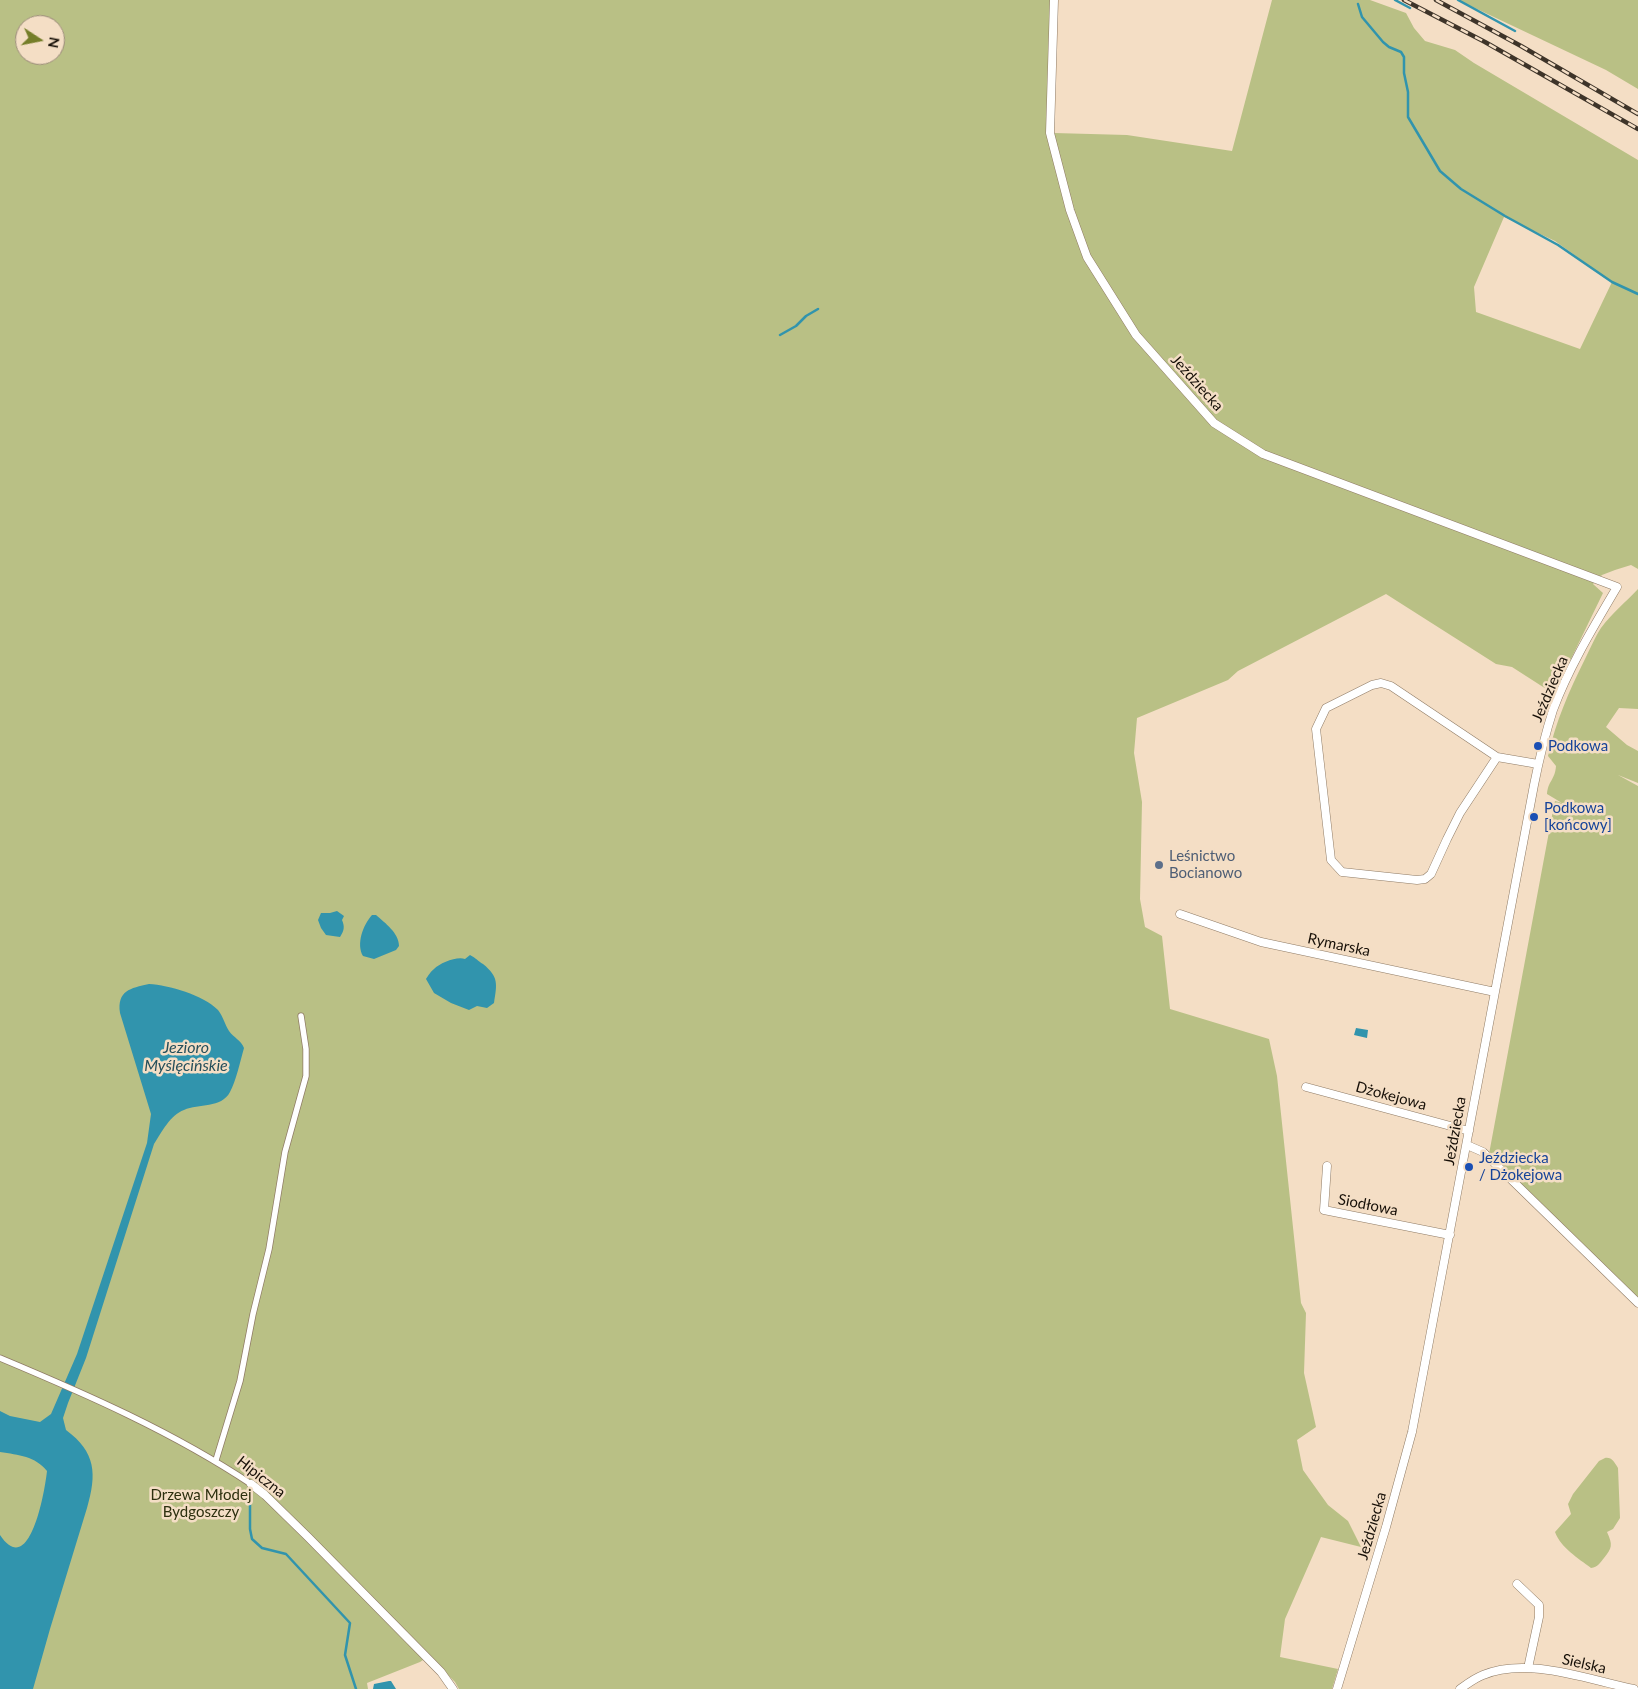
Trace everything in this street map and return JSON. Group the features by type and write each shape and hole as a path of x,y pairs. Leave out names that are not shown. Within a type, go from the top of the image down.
{"street":[{"name":"Jeździecka","path":"1054,0 1050,133 1070,210 1088,257 1136,335 1214,423 1263,454 1618,587 1598,619 1565,682 1544,740 1410,1439 1338,1689"},
{"path":"1496,756 1460,813 1446,839 1432,874 1425,879 1417,880 1342,872 1336,867 1332,860 1316,729 1326,708 1372,685 1386,684 1496,756 1538,764"},
{"name":"Rymarska","path":"1180,914 1262,942 1495,992"},
{"path":"216,1460 240,1381 253,1314 269,1248 285,1152 306,1076 306,1049 301,1016"},
{"name":"Dżokejowa","path":"1306,1087 1469,1131"},
{"path":"1467,1145 1483,1152 1638,1303"},
{"name":"Siodłowa","path":"1328,1166 1324,1210 1450,1235"},
{"name":"Hipiczna","path":"0,1358 143,1423 216,1460 251,1484 308,1537 441,1672 453,1689"},
{"path":"1517,1584 1539,1604 1539,1617 1528,1668"},
{"name":"Sielska","path":"1460,1689 1483,1675 1498,1670 1528,1668 1541,1668 1634,1689"}],"green space":[{"name":"Drzewa Młodej Bydgoszczy","path":"0,0 1057,0 1054,133 1127,135 1232,151 1272,0 1370,0 1406,13 1414,28 1425,41 1455,50 1638,160 1638,569 1631,565 1615,570 1602,575 1593,584 1603,593 1554,694 1512,667 1496,664 1386,594 1238,671 1228,680 1137,718 1134,753 1142,802 1140,899 1145,927 1162,936 1170,1009 1269,1039 1277,1076 1301,1303 1306,1313 1304,1373 1316,1427 1297,1440 1303,1470 1328,1505 1348,1521 1361,1547 1321,1537 1285,1619 1280,1657 1338,1669 1332,1689 459,1689 455,1682 429,1656 420,1662 367,1683 368,1689 0,1689","holes":["1504,217 1555,241 1612,282 1580,349 1476,312 1474,287"]},
{"path":"1458,0 1638,0 1638,89 1606,70"},
{"path":"1638,589 1638,709 1619,708 1606,727 1627,745 1638,751 1638,783 1618,775 1638,786 1638,1298 1489,1154 1554,805 1555,801 1562,803 1547,794 1556,766 1548,756 1551,743 1568,695 1597,635 1610,617"},
{"path":"1605,1458 1611,1459 1618,1468 1620,1518 1613,1529 1607,1532 1611,1543 1609,1552 1599,1564 1591,1568 1561,1543 1555,1532 1571,1514 1568,1504 1573,1494 1599,1461"}],"water":[{"path":"337,911 344,916 342,920 344,927 342,933 340,937 326,935 318,920 321,913"},
{"path":"372,915 376,915 391,929 397,937 399,946 396,950 374,959 363,956 360,946 363,929"},
{"path":"470,955 492,973 496,981 494,1003 487,1008 477,1006 469,1010 451,1003 434,993 426,979 440,964 453,959 465,959"},
{"name":"Jezioro Myślęcińskie","path":"149,984 166,986 195,995 212,1005 218,1010 229,1031 244,1048 234,1082 226,1097 215,1103 179,1112 167,1124 154,1144 86,1358 63,1418 66,1430 83,1447 92,1464 92,1485 87,1508 33,1689 0,1689 0,1535 11,1546 20,1547 28,1540 39,1511 47,1471 32,1459 0,1452 0,1411 10,1416 40,1422 51,1414 77,1354 147,1143 151,1114 120,1013 120,1006 123,995 126,992"},
{"path":"1356,1028 1368,1030 1367,1038 1354,1035"},
{"path":"391,1681 396,1689 373,1689 374,1684"}],"waterway":[{"path":"1395,0 1410,8"},
{"path":"1458,0 1515,31"},
{"path":"1358,4 1362,17 1383,42 1401,52 1404,57 1404,73 1408,92 1408,117 1440,171 1461,189 1558,245 1612,282 1638,294"},
{"path":"780,335 796,326 806,316 818,309"},
{"path":"250,1504 252,1539 262,1548 286,1554 350,1623 345,1655 356,1689"}],"railway":[{"path":"1404,0 1485,42 1638,129"},
{"path":"1436,0 1521,46 1638,114"}],"place":[{"name":"Podkowa","path":"1538,746"},
{"name":"Podkowa [końcowy]","path":"1534,817"},
{"name":"Leśnictwo Bocianowo","path":"1159,865"},
{"name":"Jeździecka / Dżokejowa","path":"1469,1167"}]}
